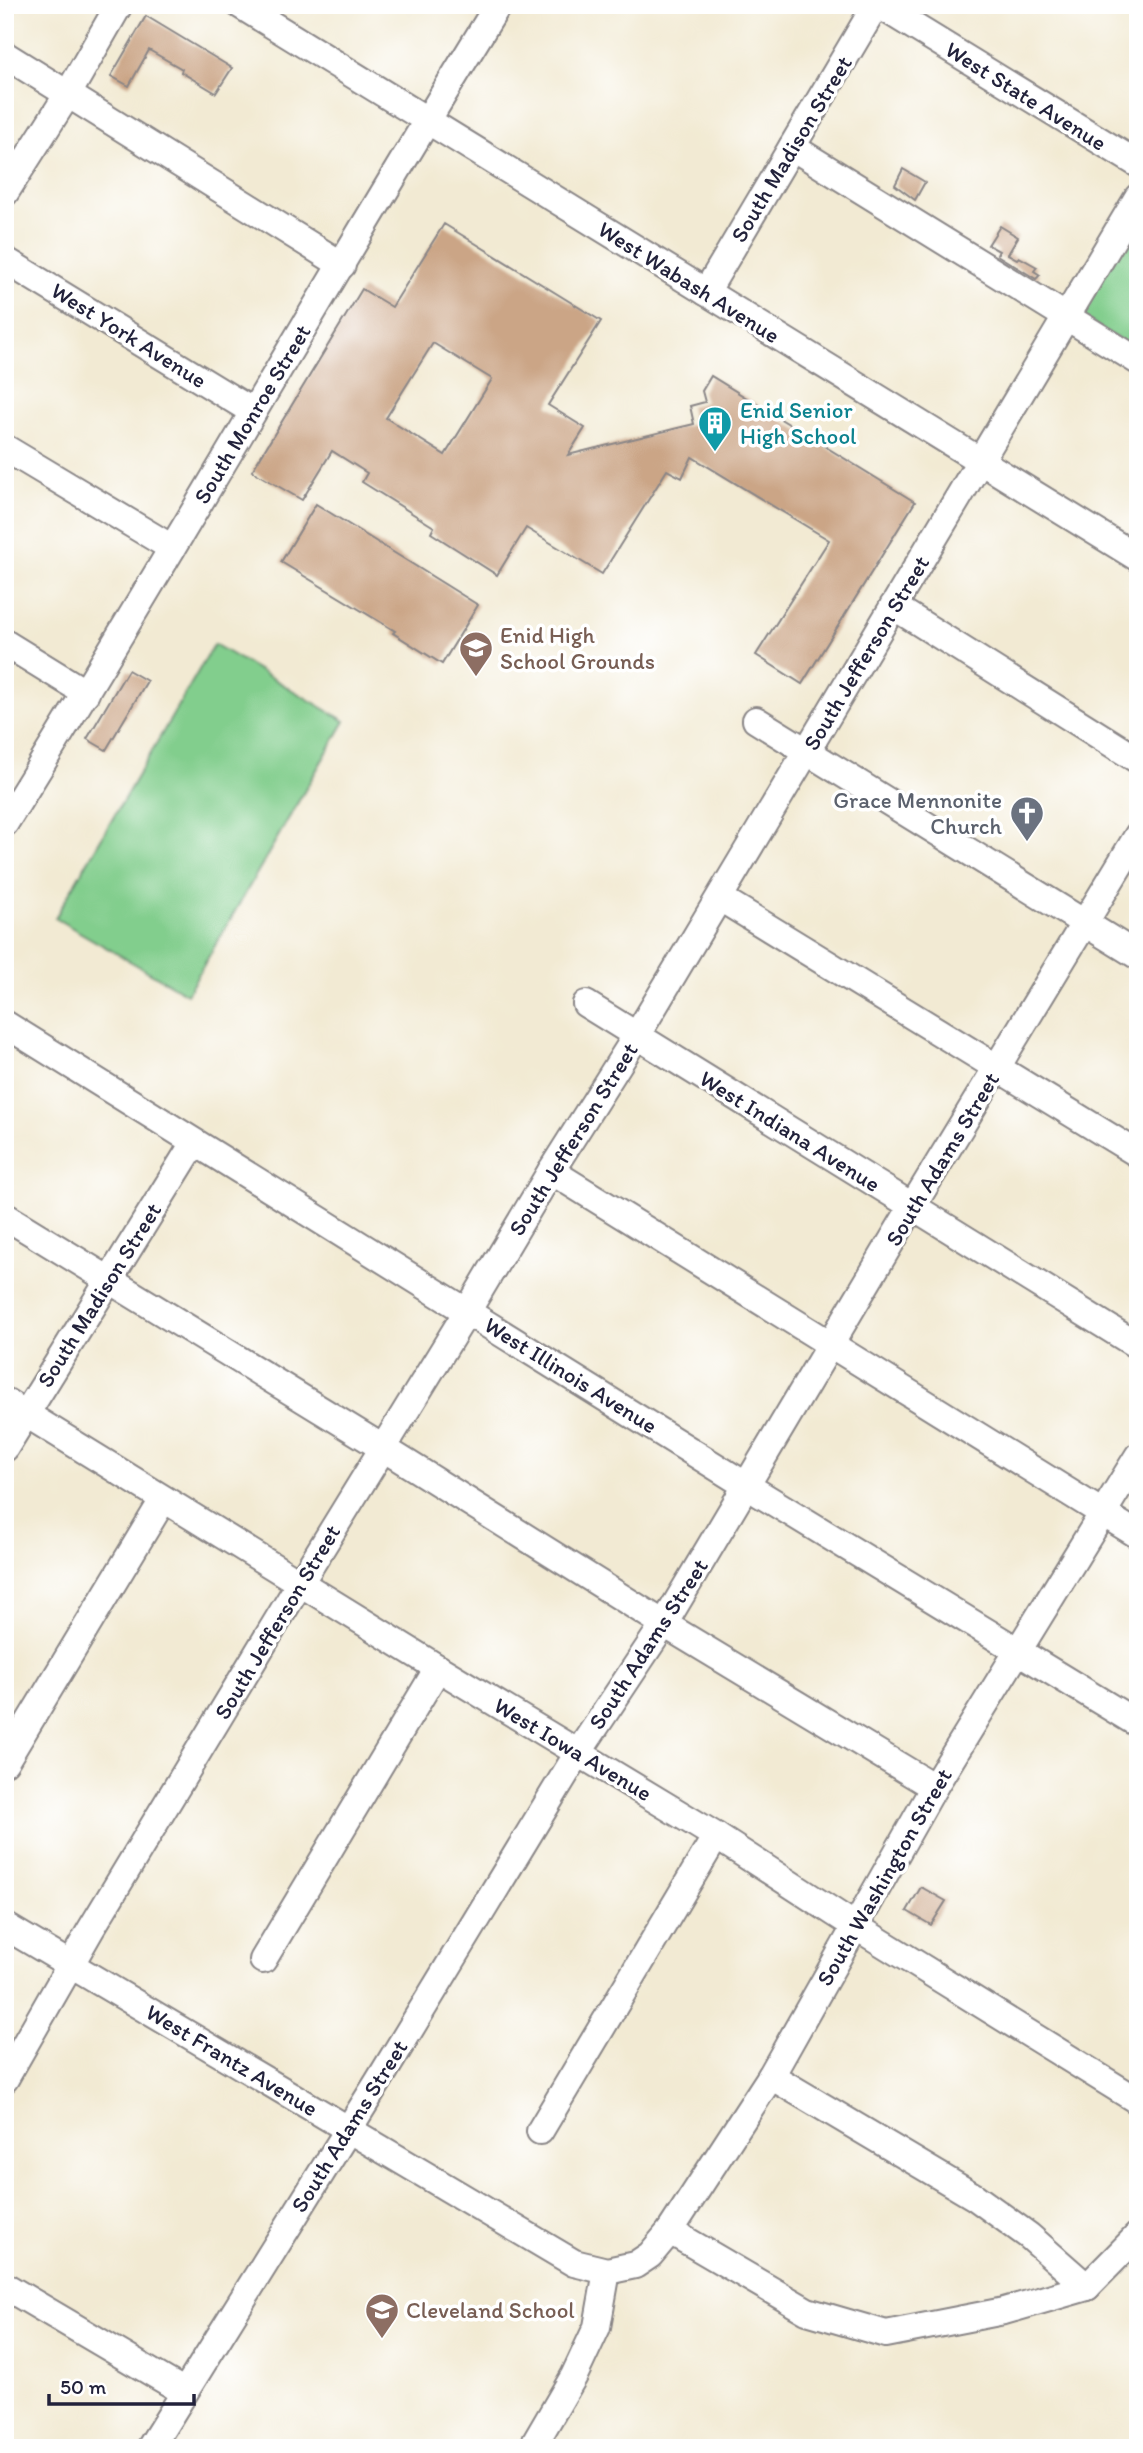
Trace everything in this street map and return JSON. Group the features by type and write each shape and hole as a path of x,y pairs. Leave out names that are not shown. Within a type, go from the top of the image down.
{"street":[{"path":"5,193 68,94 118,5"},
{"name":"West Wabash Avenue","path":"240,5 1138,558"},
{"name":"South Monroe Street","path":"5,823 86,693 426,120 498,5"},
{"name":"South Madison Street","path":"706,292 878,5"},
{"name":"West State Avenue","path":"878,5 1138,164"},
{"path":"5,55 342,265"},
{"path":"792,147 1138,361"},
{"name":"South Jefferson Street","path":"5,2079 300,1583 720,898 1138,197"},
{"name":"West York Avenue","path":"5,260 253,411"},
{"path":"5,448 172,548"},
{"path":"894,606 1138,760"},
{"path":"5,643 86,693"},
{"path":"756,720 1138,956"},
{"name":"South Adams Street","path":"149,2448 378,2082 579,1753 664,1624 1138,835"},
{"path":"720,898 1138,1154"},
{"name":"West Indiana Avenue","path":"586,1004 1138,1346"},
{"name":"West Illinois Avenue","path":"5,1024 747,1486 1138,1724"},
{"name":"South Madison Street","path":"5,1448 15,1408 108,1280 194,1143"},
{"path":"551,1171 1138,1535"},
{"path":"5,1216 664,1624 934,1787"},
{"name":"West Iowa Avenue","path":"15,1408 716,1836 855,1926 1138,2101"},
{"name":"South Washington Street","path":"607,2271 635,2265 650,2255 670,2231 771,2076 934,1787 1138,1456"},
{"path":"5,1762 163,1500"},
{"path":"263,1960 438,1668"},
{"path":"540,2131 716,1836"},
{"name":"West Frantz Avenue","path":"5,1926 574,2263 607,2271"},
{"path":"771,2076 975,2197 1029,2236 1087,2287"},
{"path":"670,2231 807,2311 886,2334 1004,2311 1087,2287 1138,2235"},
{"path":"532,2448 575,2376 597,2327 607,2271"},
{"path":"5,2286 183,2391"}],"green space":[{"path":"1138,221 1138,352 1079,315"},
{"path":"214,644 345,721 187,994 55,918"}],"building":[{"path":"146,16 232,68 216,93 149,50 129,86 111,76"},
{"path":"903,169 925,182 915,200 895,185"},
{"name":"Enid Senior High School","path":"444,224 601,321 548,405 585,428 568,455 694,424 690,406 705,402 702,391 711,376 915,502 802,684 756,655 829,540 692,457 682,478 667,470 602,574 526,528 497,575 431,533 434,527 362,482 367,473 332,451 302,500 252,471 362,289 392,307","holes":["433,343 492,379 445,455 386,418"]},
{"path":"1000,226 1018,237 1008,254 1037,267 1034,271 1040,275 1036,279 997,255 999,251 988,245"},
{"path":"316,504 478,605 442,664 393,633 395,631 281,562"},
{"path":"128,670 147,681 106,750 87,739"},
{"path":"921,1887 946,1901 931,1925 907,1911"}],"railway":[{"path":"1132,2448 1138,2442"}],"place":[{"name":"Enid Senior High School","path":"715,453"},
{"name":"Enid High School Grounds","path":"476,678"},
{"name":"Grace Mennonite Church","path":"1027,843"},
{"name":"Cleveland School","path":"382,2340"}]}
